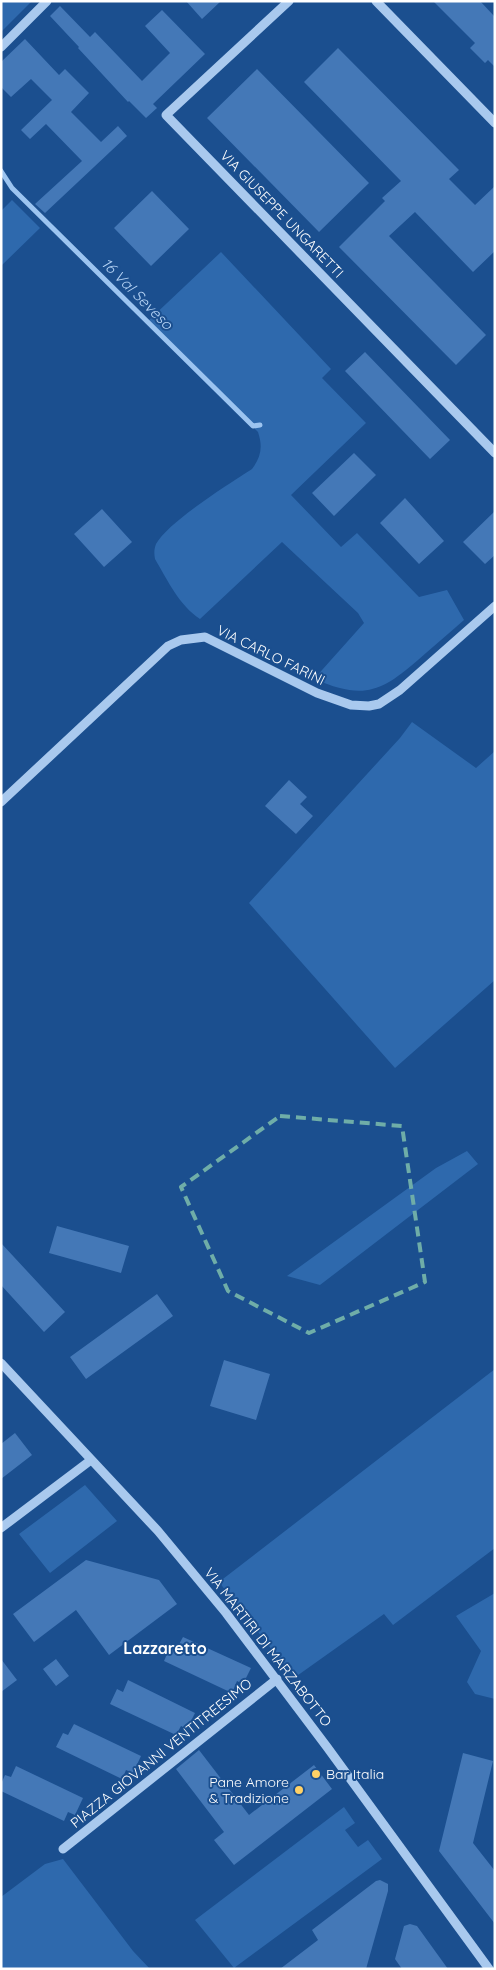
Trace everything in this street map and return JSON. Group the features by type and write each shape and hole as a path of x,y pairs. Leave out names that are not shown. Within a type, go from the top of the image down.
{"street":[{"path":"1,47 47,1"},
{"name":"VIA GIUSEPPE UNGARETTI","path":"289,1 166,116 495,453"},
{"path":"376,1 495,123"},
{"name":"VIA CARLO FARINI","path":"1,802 168,646 181,640 205,638 317,693 351,705 369,706 378,704 400,690 495,606"},
{"name":"VIA MARTIRI DI MARZABOTTO","path":"1,1363 158,1531 191,1569 277,1679 488,1969"},
{"path":"1,1528 91,1460"},
{"name":"PIAZZA GIOVANNI VENTITREESIMO","path":"62,1849 277,1679"}],"highlighted area":[{"path":"280,1116 402,1126 425,1282 309,1333 228,1291 181,1187"}],"shaded area":[{"path":"1,1 32,1 1,32"},
{"path":"12,200 40,228 1,266 1,211"},
{"path":"221,252 331,369 322,378 366,423 291,495 341,547 357,533 419,597 447,590 464,620 404,671 381,686 358,691 314,679 364,623 358,613 282,542 200,619 180,600 155,559 155,546 163,535 200,504 252,469 260,452 258,432 148,321"},
{"path":"412,722 476,768 495,751 495,980 395,1068 249,903 400,738"},
{"path":"467,1151 478,1164 320,1285 287,1276 436,1168"},
{"path":"495,1369 495,1548 393,1625 384,1614 294,1678 219,1582"},
{"path":"85,1485 117,1521 50,1573 19,1534"},
{"path":"495,1593 495,1699 475,1694 467,1682 481,1651 456,1616"},
{"path":"344,1807 355,1823 345,1830 358,1847 368,1840 382,1859 234,1968 195,1920"},
{"path":"63,1859 133,1951 150,1969 1,1969 1,1897 45,1864"}],"building":[{"path":"186,1 221,1 202,19"},
{"path":"433,1 480,1 495,17 495,67 488,60 485,63 470,48 475,43"},
{"path":"60,6 90,37 95,32 142,81 170,53 145,26 162,10 205,54 153,104 157,108 146,118 128,102 50,16"},
{"path":"25,39 59,75 65,69 89,93 71,112 101,142 118,126 127,136 45,213 35,204 82,161 46,124 30,139 21,130 52,100 31,79 11,97 1,87 1,62"},
{"path":"338,48 459,170 449,179 475,205 495,186 495,251 473,272 415,212 389,236 486,335 456,365 339,247 385,201 382,198 401,181 304,82"},
{"path":"257,69 369,183 319,232 207,118"},
{"path":"152,191 189,229 151,266 114,228"},
{"path":"365,352 450,440 430,459 345,371"},
{"path":"354,453 376,475 334,516 312,493"},
{"path":"405,498 444,541 419,564 380,523"},
{"path":"102,509 132,542 104,567 74,534"},
{"path":"495,511 495,555 485,564 463,542"},
{"path":"289,780 307,797 300,804 313,816 296,834 265,806"},
{"path":"57,1226 129,1246 121,1273 49,1253"},
{"path":"1,1243 65,1312 44,1332 1,1285"},
{"path":"157,1294 173,1316 86,1379 70,1357"},
{"path":"224,1360 270,1374 256,1420 210,1406"},
{"path":"15,1433 32,1455 1,1479 1,1444"},
{"path":"86,1560 159,1580 177,1604 109,1655 76,1610 34,1642 13,1614"},
{"path":"183,1637 251,1668 243,1684 237,1681 232,1693 164,1661 171,1645 177,1648"},
{"path":"1,1659 17,1680 1,1692"},
{"path":"56,1659 69,1676 56,1686 43,1669"},
{"path":"128,1680 195,1713 187,1729 181,1726 176,1735 110,1704 117,1689 123,1692"},
{"path":"74,1724 141,1756 133,1773 126,1770 122,1779 56,1747 63,1733 68,1735"},
{"path":"199,1750 249,1815 314,1765 332,1789 234,1865 214,1840 224,1832 176,1769"},
{"path":"463,1753 493,1761 473,1843 495,1871 495,1924 439,1851"},
{"path":"16,1766 83,1798 75,1815 68,1812 64,1821 1,1791 1,1784 5,1775 11,1777"},
{"path":"380,1880 388,1884 388,1891 366,1969 280,1969 318,1940 312,1930 376,1881"},
{"path":"410,1924 417,1926 448,1969 402,1969 395,1959 404,1926"}],"waterway":[{"name":"16 Val Seveso","path":"1,171 12,188 253,426 260,425"}],"place":[{"name":"Bar Italia","path":"316,1774"},
{"name":"Pane Amore & Tradizione","path":"299,1790"}],"district":[{"name":"Lazzaretto","path":"165,1648"}]}
